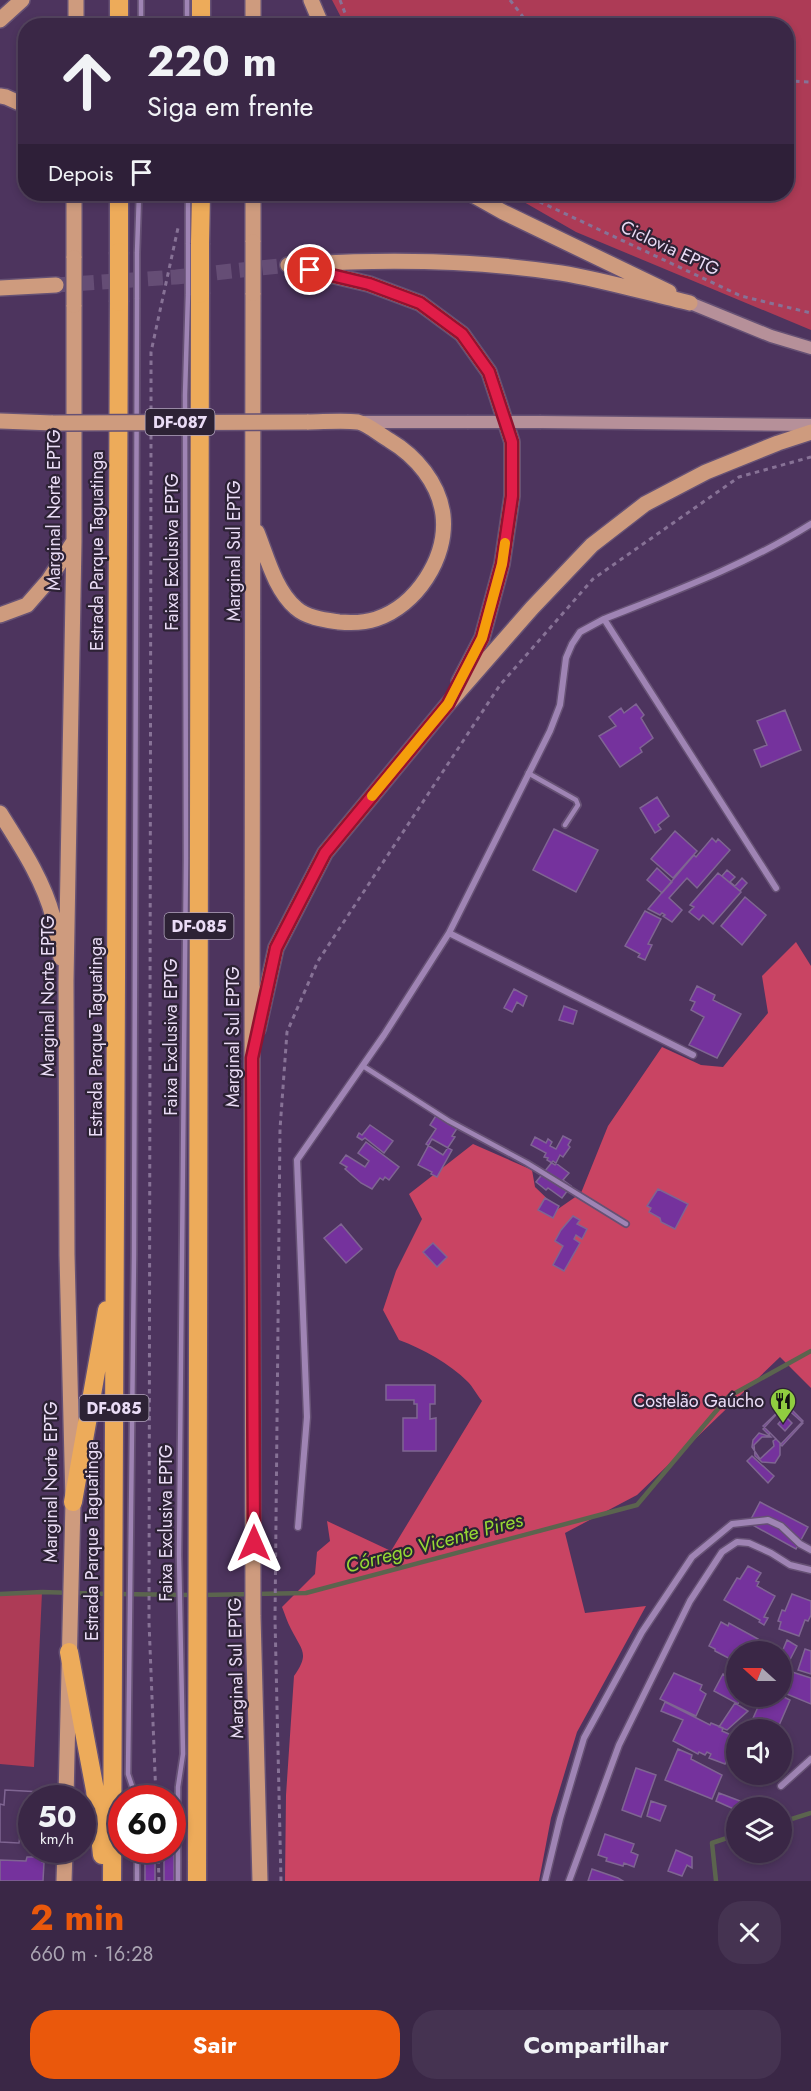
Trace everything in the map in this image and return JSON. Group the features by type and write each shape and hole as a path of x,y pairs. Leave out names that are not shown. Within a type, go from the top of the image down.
{"highway":[{"path":"119,0 119,18"},
{"path":"201,0 201,18"},
{"name":"Estrada Parque Taguatinga","path":"112,1881 112,1615 121,1561 116,1255 128,300 119,252 119,201"},
{"name":"DF-085","path":"197,1881 194,243 200,201"},
{"path":"73,1502 116,1255"},
{"path":"69,1652 95,1790 105,1881"}],"main road":[{"path":"0,20 22,0"},
{"path":"76,0 76,18"},
{"path":"253,0 253,18"},
{"path":"311,0 319,18"},
{"path":"0,96 18,102"},
{"name":"Marginal Norte EPTG","path":"66,1785 73,1502 67,1255 66,981 74,541 74,201"},
{"name":"Marginal Sul EPTG","path":"253,201 253,1616 260,1881"},
{"path":"483,201 690,303 771,336 811,348"},
{"path":"448,704 482,638 502,564 512,496 512,442 489,372 462,334 420,303 369,284 283,265 361,260 495,266 562,273 690,303"},
{"path":"0,288 57,285"},
{"name":"DF-087","path":"0,421 53,423 359,422"},
{"path":"254,523 284,595 297,609 331,621 353,623 376,619 400,607 422,585 435,561 442,534 443,515 437,494 416,458 359,422"},
{"path":"359,422 811,425"},
{"path":"252,1058 276,948 325,853 448,704 532,608 592,545 645,504 706,472 811,432"},
{"path":"0,615 27,605 48,581 74,541"},
{"path":"0,813 29,860 52,915 66,981"},
{"path":"64,1881 65,1863"}],"street":[{"path":"298,1527 307,1418 297,1160 363,1066 449,933 550,731 560,705 566,658 580,632 604,619 719,574 811,524"},
{"path":"604,619 776,888"},
{"path":"449,933 693,1055"},
{"path":"544,1881 584,1738 642,1632 692,1557 732,1524 768,1520 781,1526 800,1544 811,1550"},
{"path":"569,1881 619,1745 690,1601 722,1552 737,1542 749,1544 771,1553 789,1565 811,1570"},
{"path":"781,1786 811,1759"}],"lane":[{"path":"141,0 141,18"},
{"path":"187,0 187,18"},
{"name":"Faixa Exclusiva EPTG","path":"132,1785 128,1774 130,1625 121,1561 134,1231 128,300 137,253 139,201"},
{"path":"189,201 194,243"},
{"name":"Faixa Exclusiva EPTG","path":"178,1881 178,1787 183,1754 179,1555 186,860 184,395 194,294"},
{"path":"528,773 576,800 578,805 565,825"},
{"path":"363,1066 449,1121 527,1163 626,1224"},
{"path":"137,1863 137,1881"}],"path":[{"path":"340,0 347,18"},
{"path":"510,0 524,18"},
{"path":"794,81 811,82"},
{"name":"Ciclovia EPTG","path":"538,201 741,296 811,313"},
{"path":"151,411 151,352 178,227"},
{"path":"151,435 149,1622 155,1785"},
{"path":"280,1881 275,1619 280,1129 287,1032 318,961 500,685 593,579 739,477 811,457"},
{"path":"158,1863 159,1881"}],"shaded area":[{"path":"332,0 811,0 811,330 576,232 522,201 794,201 794,18 341,18"},
{"path":"796,942 811,966 811,1388 780,1357 637,1495 565,1533 585,1613 646,1606 577,1732 551,1818 539,1881 285,1881 286,1795 294,1676 302,1662 303,1652 282,1607 315,1574 317,1552 330,1541 327,1521 391,1551 482,1401 470,1384 453,1369 426,1352 399,1340 383,1310 396,1271 422,1219 409,1194 473,1144 532,1170 535,1187 558,1209 581,1193 608,1126 662,1047 701,1065 723,1067 768,1013 762,976"},
{"path":"42,1592 34,1767 0,1764 0,1594"}],"building":[{"path":"636,704 644,715 641,718 653,738 640,748 642,752 620,767 599,736 616,726 609,717 621,708 624,713"},
{"path":"785,710 801,750 761,767 754,750 767,745 757,721"},
{"path":"657,797 669,816 658,825 661,829 655,833 640,808"},
{"path":"554,829 598,850 576,892 533,870"},
{"path":"675,831 697,851 673,878 651,859"},
{"path":"712,838 716,842 718,839 730,850 697,888 687,878 669,898 682,910 672,922 662,913 660,915 648,909 694,855 696,857"},
{"path":"657,868 672,882 662,893 647,880"},
{"path":"727,870 735,877 730,882 735,886 742,878 747,883 740,891 722,876"},
{"path":"718,873 741,892 713,924 703,915 699,920 689,912 694,907 690,905"},
{"path":"745,897 766,915 742,945 721,926"},
{"path":"645,911 661,919 648,944 652,945 645,960 638,957 640,954 625,946"},
{"path":"697,986 715,995 713,1000 741,1014 717,1058 689,1045 704,1017 691,1010 695,1002 690,1000"},
{"path":"514,989 527,996 523,1006 517,1002 512,1012 504,1008"},
{"path":"564,1006 577,1011 573,1024 559,1020"},
{"path":"437,1114 458,1127 452,1136 455,1137 443,1155 426,1144 436,1129 430,1125"},
{"path":"370,1125 393,1141 384,1153 365,1138 362,1140 357,1137 359,1133 362,1135"},
{"path":"563,1136 571,1140 568,1145 570,1147 563,1157 560,1155 555,1165 544,1157 546,1153 531,1145 535,1137 546,1143 548,1139 552,1142 550,1146 556,1149"},
{"path":"432,1139 452,1150 437,1177 418,1165"},
{"path":"366,1142 399,1167 389,1180 385,1177 383,1180 380,1178 372,1189 361,1183 345,1169 347,1167 340,1163 346,1155 365,1167 369,1161 358,1153"},
{"path":"553,1161 569,1173 563,1180 571,1186 562,1198 536,1182"},
{"path":"658,1189 688,1204 675,1229 661,1222 660,1218 649,1212 651,1208 647,1206"},
{"path":"545,1198 559,1206 553,1218 538,1210"},
{"path":"573,1216 580,1220 577,1224 587,1229 582,1239 576,1235 574,1239 580,1243 564,1271 553,1265 563,1246 555,1241"},
{"path":"341,1224 362,1249 346,1263 324,1238"},
{"path":"433,1243 447,1257 437,1267 423,1252"},
{"path":"386,1385 435,1385 435,1404 430,1404 430,1419 436,1418 436,1451 403,1451 403,1418 417,1418 417,1404 414,1404 414,1400 386,1400"},
{"name":"Costelão Gaúcho","path":"786,1404 803,1421 781,1444 763,1426"},
{"path":"784,1406 803,1423 782,1446 780,1444 780,1455 775,1463 762,1462 755,1456 754,1445 762,1437 771,1437 763,1429","holes":["785,1416 792,1423 785,1431 778,1424"]},
{"path":"759,1433 768,1436 770,1433 776,1439 773,1441 774,1446 760,1459 752,1447 753,1440"},
{"path":"752,1456 774,1476 768,1483 747,1461"},
{"path":"760,1502 808,1527 796,1549 749,1523"},
{"path":"748,1566 761,1573 756,1581 759,1582 757,1586 775,1596 764,1617 768,1618 764,1625 759,1622 760,1620 724,1600 737,1578 740,1579"},
{"path":"792,1594 811,1601 811,1615 808,1621 805,1620 799,1636 779,1629 781,1622 778,1621 782,1610 785,1611"},
{"path":"721,1622 728,1626 729,1623 758,1641 726,1641 726,1657 709,1646"},
{"path":"792,1643 797,1646 792,1656"},
{"path":"805,1649 811,1651 811,1674 798,1670"},
{"path":"792,1672 811,1678 811,1704 792,1696"},
{"path":"674,1673 702,1685 700,1690 706,1694 696,1716 660,1699"},
{"path":"723,1674 726,1676 726,1698 714,1691"},
{"path":"665,1702 710,1725 711,1723 723,1728 722,1731 726,1733 725,1764 709,1758 711,1754 707,1752 705,1755 699,1752 698,1754 673,1741 683,1720 661,1711"},
{"path":"732,1707 742,1707 748,1711 739,1719 726,1719 726,1730 719,1727"},
{"path":"758,1707 787,1707 782,1719 753,1719"},
{"path":"678,1749 692,1755 691,1759 722,1775 712,1799 665,1780"},
{"path":"636,1768 656,1775 641,1817 622,1810"},
{"path":"5,1790 18,1791 18,1843 0,1842 0,1804 4,1805"},
{"path":"5,1790 18,1791 18,1843 0,1842 0,1804 4,1805"},
{"path":"719,1793 730,1797 726,1797 726,1806 716,1801"},
{"path":"651,1801 666,1806 660,1821 647,1816"},
{"path":"605,1834 634,1844 631,1852 638,1855 634,1867 624,1863 623,1866 606,1861 607,1858 598,1855"},
{"path":"676,1850 692,1857 692,1868 687,1865 682,1876 668,1871"},
{"path":"0,1860 44,1863 43,1881 0,1881"},
{"path":"145,1863 155,1863 155,1881 145,1881"},
{"path":"164,1863 174,1863 174,1881 164,1881"},
{"path":"592,1869 618,1878 623,1881 588,1881"}],"waterway":[{"name":"Córrego Vicente Pires","path":"201,1595 306,1593 637,1505 728,1397 811,1351"},
{"name":"Córrego Vicente Pires","path":"0,1594 42,1592 108,1594"},
{"name":"Córrego Vicente Pires","path":"117,1594 192,1595"},
{"path":"792,1819 811,1813"},
{"path":"716,1881 712,1843 726,1838"}],"tunnel":[{"path":"56,285 176,277 279,266"}],"slow traffic":[{"path":"372,796 448,704 482,638 502,564 505,543"}],"place":[{"name":"Costelão Gaúcho","path":"783,1424"}],"route":[{"path":"254,1543 252,1058 276,948 325,853 448,704 482,638 502,564 512,496 512,442 489,372 462,334 420,303 369,284 310,270"}]}
